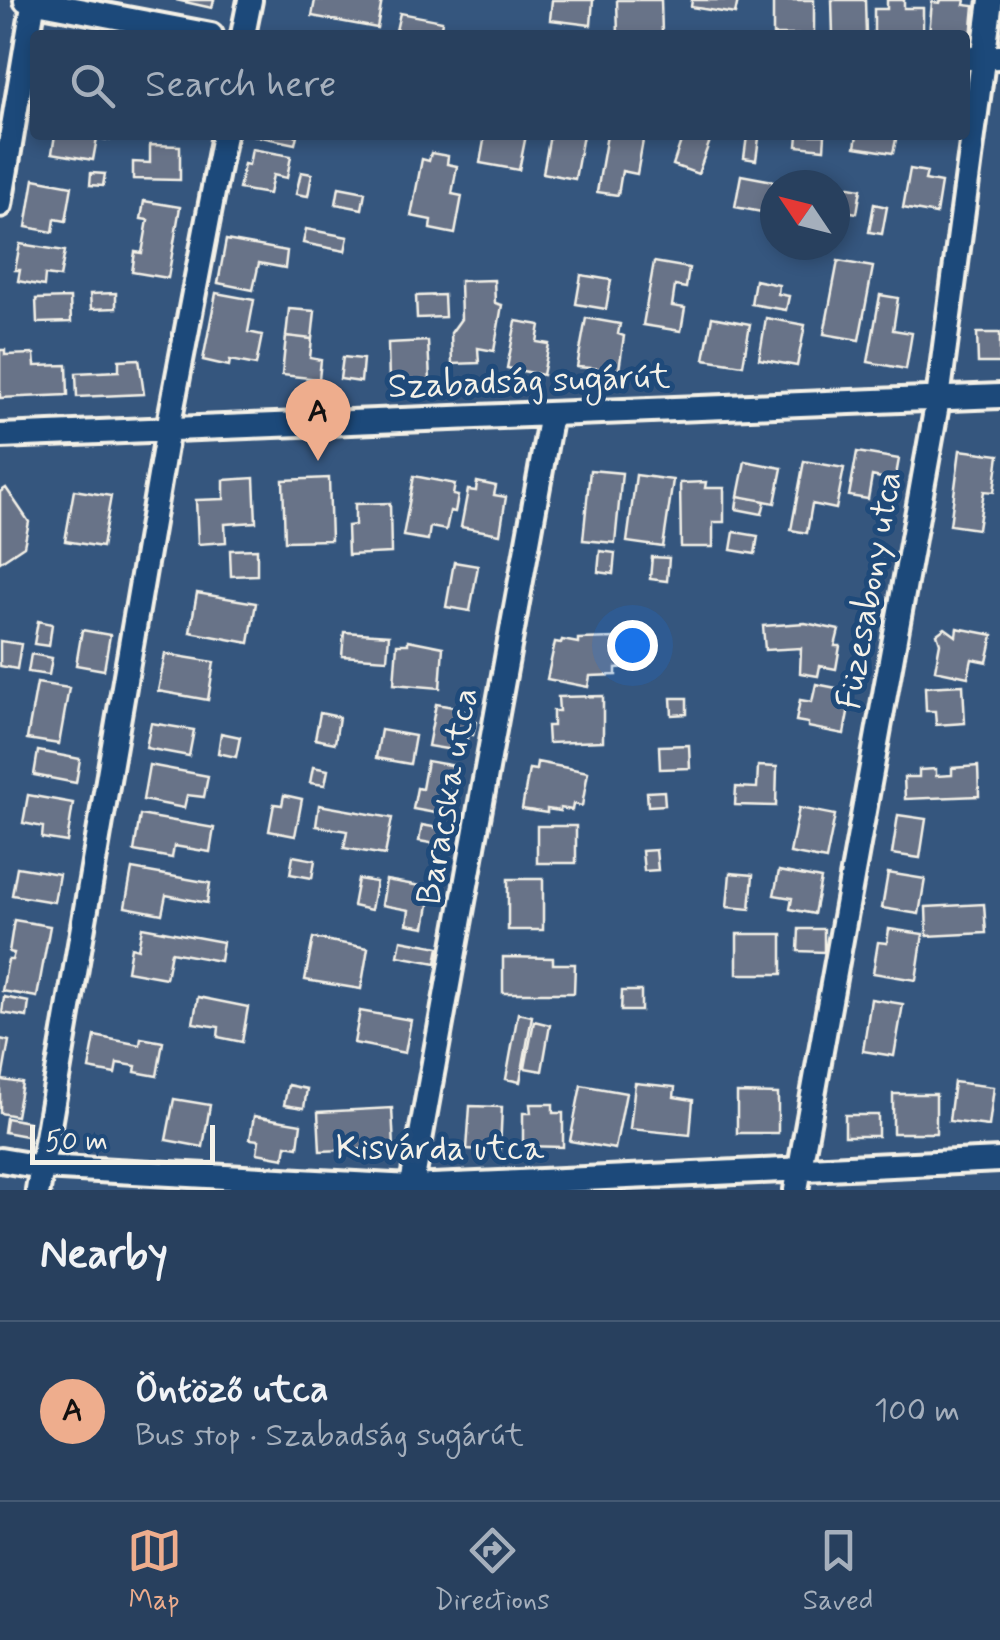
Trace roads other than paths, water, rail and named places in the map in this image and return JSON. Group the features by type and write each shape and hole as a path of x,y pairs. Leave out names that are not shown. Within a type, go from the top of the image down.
{"street":[{"path":"0,204 32,0 185,30"},
{"path":"244,30 250,0"},
{"name":"Füzesabony utca","path":"798,1181 938,399 992,0"},
{"path":"40,1178 168,429 223,140"},
{"name":"Szabadság sugárút","path":"0,436 1000,396"},
{"name":"Baracska utca","path":"411,1189 551,414"},
{"name":"Kisvárda utca","path":"0,1160 40,1178 411,1189 798,1181 1000,1160"}],"place":[{"name":"Öntöző utca","path":"318,461"}]}
